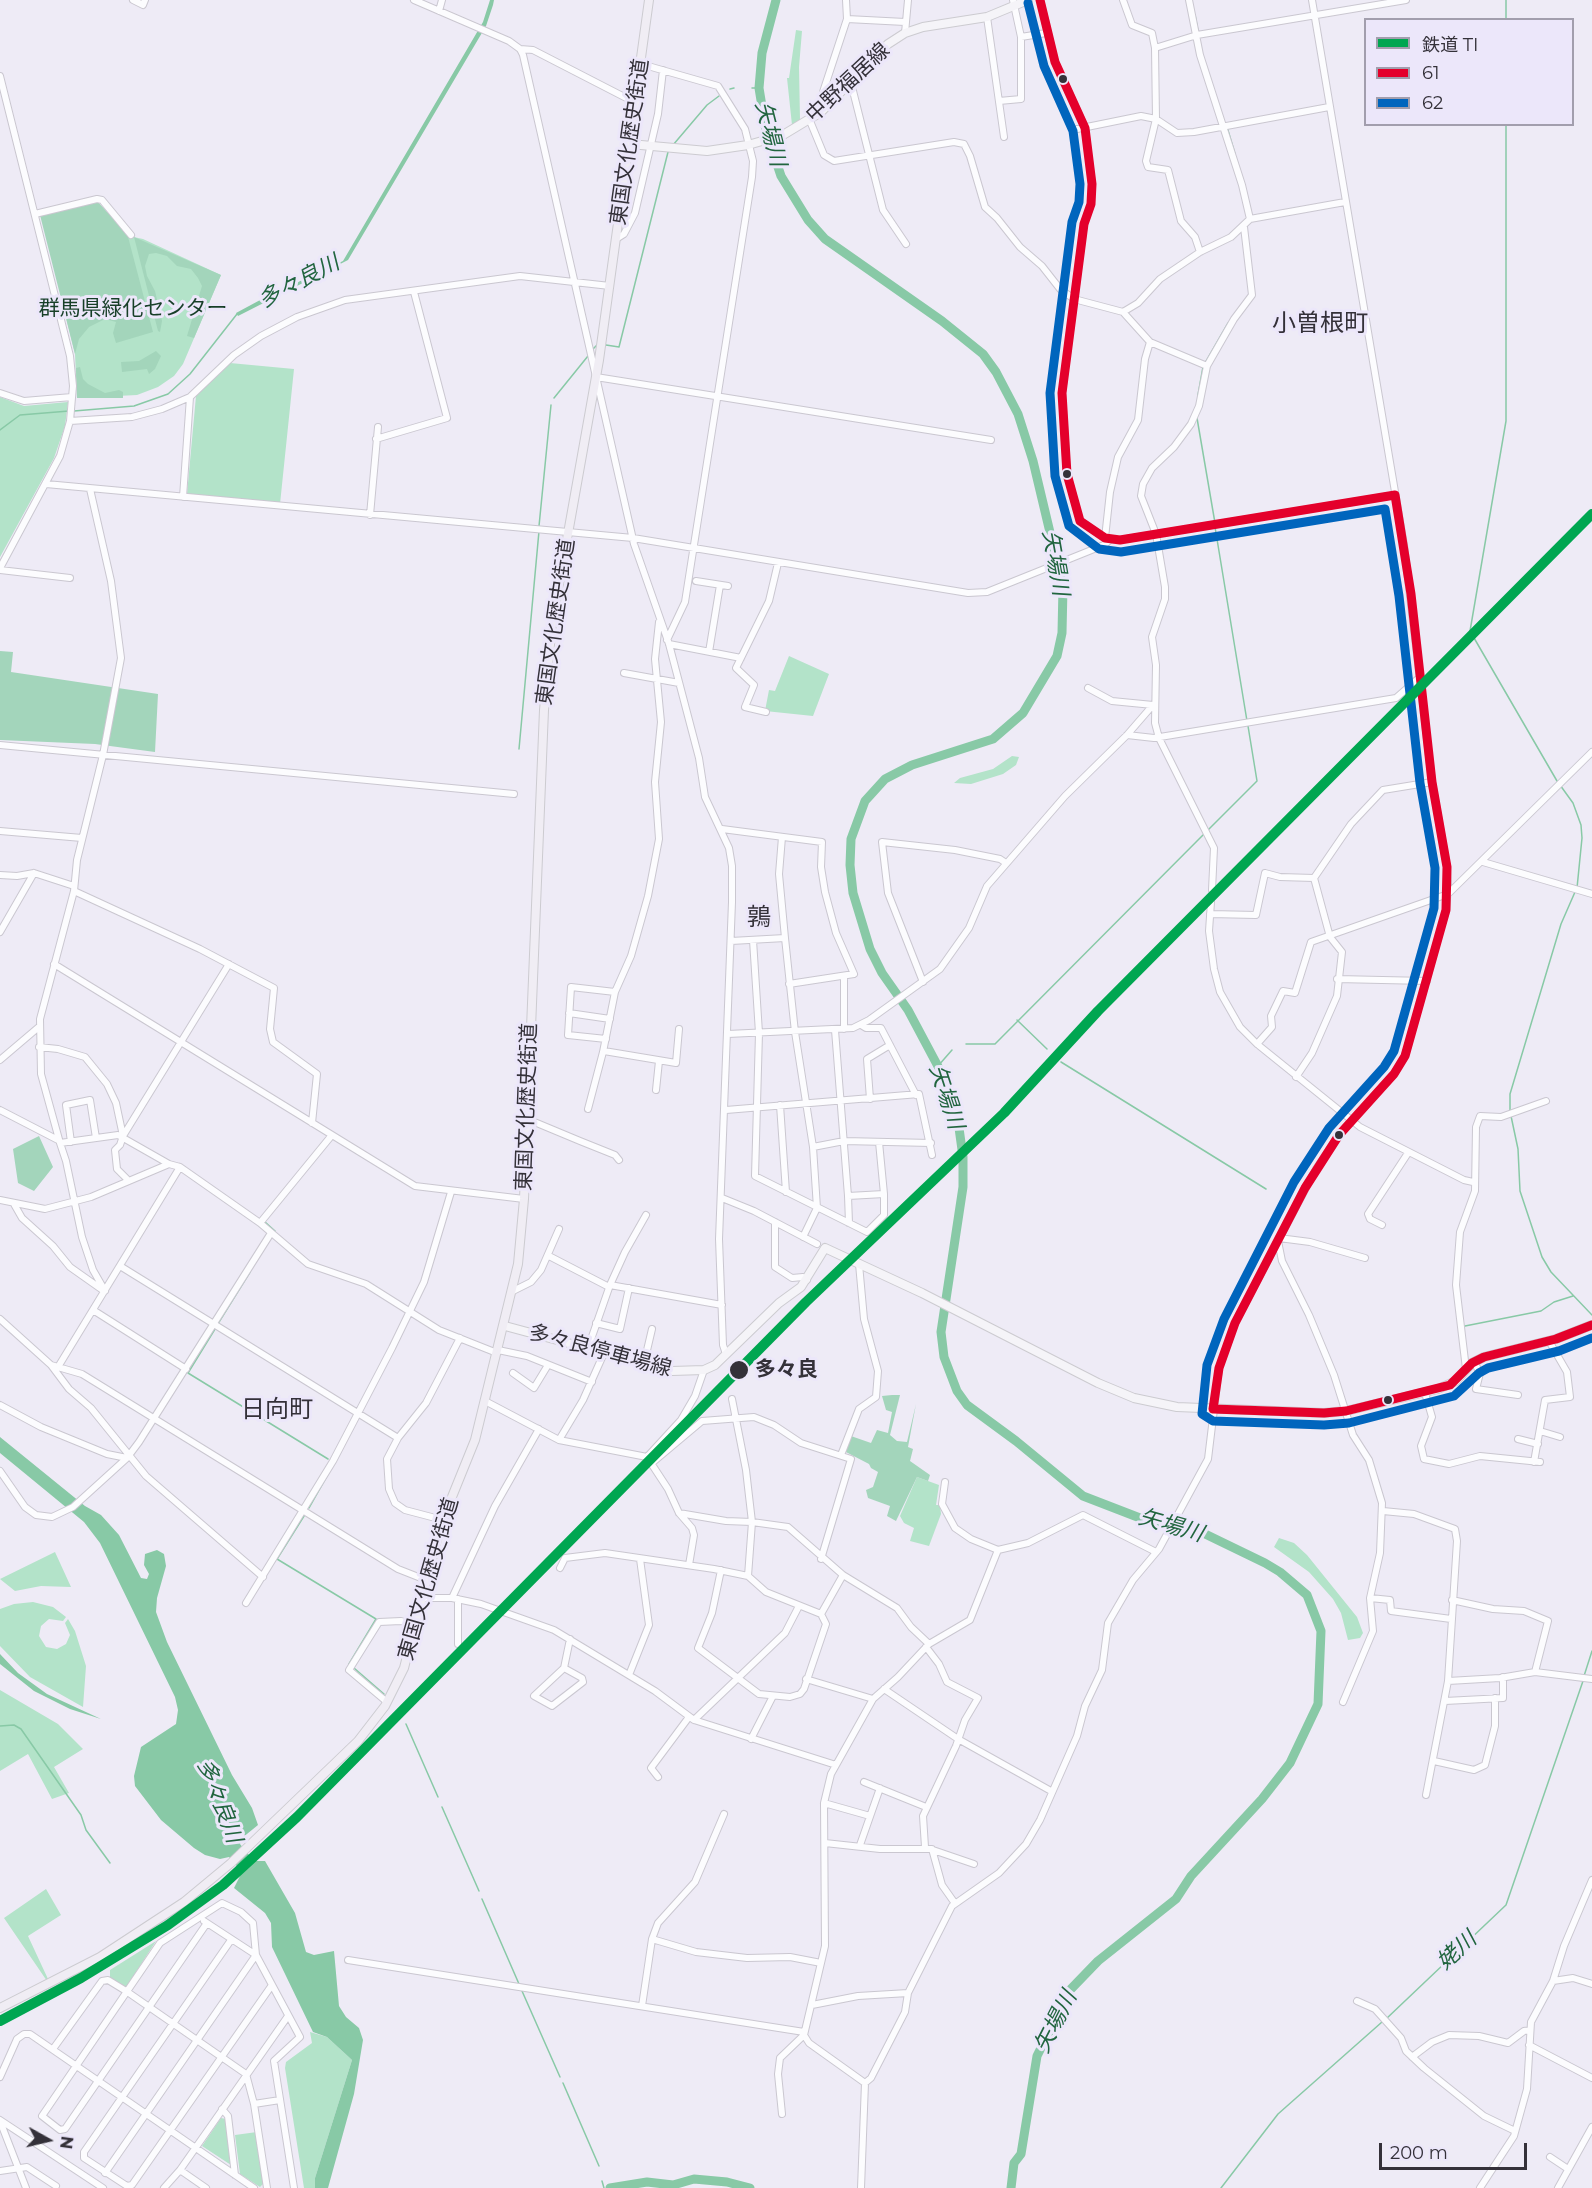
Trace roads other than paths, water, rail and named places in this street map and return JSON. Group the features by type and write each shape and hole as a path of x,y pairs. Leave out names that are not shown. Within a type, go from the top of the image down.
{"highway":[{"name":"東国文化歴史街道","path":"0,2008 100,1957 184,1902 247,1850 358,1741 387,1702 404,1668 442,1520 473,1447 513,1290 524,1199 544,710 552,623 596,377 649,0"}],"main road":[{"name":"中野福居線","path":"630,144 689,151 750,144 793,131 821,112 888,44 905,33 923,27 987,17 1013,4 1028,0"},
{"path":"704,1370 715,1365 779,1303 807,1280 825,1248 926,1295 1121,1393 1166,1406 1308,1413 1346,1411 1425,1393 1449,1385 1474,1362 1490,1354 1549,1341 1592,1325"},
{"name":"多々良停車場線","path":"505,1326 678,1372 704,1370"}],"street":[{"path":"133,0 143,5 145,0"},
{"path":"414,0 493,34 520,49 533,50 636,103"},
{"path":"439,11 442,0"},
{"path":"821,112 823,92 848,19 846,0"},
{"path":"905,33 908,0"},
{"path":"1040,0 1046,33 1055,62 1085,128 1093,190 1084,224 1062,393 1067,474 1080,521 1108,538"},
{"path":"1123,0 1132,25 1152,33 1155,48 1156,119 1146,160 1148,167 1168,170 1181,221 1195,237 1200,252"},
{"path":"1189,0 1200,55 1224,125 1250,219"},
{"path":"861,2188 865,2083 876,2069 905,2012 908,1993 954,1902 995,1876 1026,1844 1040,1820 1051,1791 1073,1747 1085,1706 1102,1670 1109,1622 1133,1580 1158,1550 1184,1506 1210,1452 1219,1368 1229,1336 1316,1169 1351,1120 1386,1083 1405,1056 1448,894 1447,867 1432,782 1395,495 1312,0"},
{"path":"1155,48 1197,35 1406,0"},
{"path":"999,101 1021,99 1021,37 1013,4"},
{"path":"987,17 1004,136"},
{"path":"848,19 905,22"},
{"path":"1021,37 1046,33"},
{"path":"520,49 529,77 633,538 668,642 699,758 705,797 722,829 732,866 722,1198 723,1345 726,1354"},
{"path":"641,63 718,86 745,129 753,161 685,602 668,642"},
{"path":"616,239 624,234 635,213 650,147 663,70"},
{"path":"0,76 70,357 72,400 70,420 60,456 0,569 70,578"},
{"path":"851,82 883,210 906,244"},
{"path":"1077,129 1122,118 1141,116 1156,119 1177,133 1329,107"},
{"path":"810,121 824,155 834,161 954,142 964,144 970,156 984,207 997,218 1020,248 1042,266 1060,289 1074,299 1123,312 1150,342 1207,366"},
{"path":"35,214 97,199 102,200 131,235"},
{"path":"1123,312 1138,303 1160,279 1200,252 1232,237 1250,219 1345,202"},
{"path":"1212,890 1214,848 1159,738 1153,705 1155,664 1152,637 1166,593 1156,534 1143,502 1143,484 1152,468 1174,447 1196,415 1207,366 1234,319 1252,295 1244,227"},
{"path":"70,420 138,416 190,397 246,346 297,316 345,300 520,276 610,286"},
{"path":"376,439 447,418 414,292"},
{"path":"1108,538 1110,492 1118,457 1138,420 1145,359 1150,342"},
{"path":"596,377 991,440"},
{"path":"0,393 24,401 72,400"},
{"path":"183,497 190,397"},
{"path":"370,515 378,428"},
{"path":"46,484 633,538 968,593 987,592 1078,555 1108,538 1156,534 1395,495"},
{"path":"90,489 111,581 121,658 103,755 82,838 74,889 40,1026 39,1047 41,1074 66,1161 82,1236 93,1270 105,1291"},
{"path":"766,712 745,707 754,685 736,670 770,601 778,563"},
{"path":"696,581 728,586"},
{"path":"709,652 720,585"},
{"path":"588,1109 604,1051 615,992 631,956 648,896 659,839 655,782 661,722 655,658 660,618"},
{"path":"668,642 741,658"},
{"path":"624,673 679,683"},
{"path":"1127,735 1159,738 1396,698 1420,677"},
{"path":"1088,688 1112,701 1153,705"},
{"path":"728,1034 835,1030 861,1025 922,983 946,963 961,942 983,892 1006,863 1065,796 1127,735 1153,705"},
{"path":"0,745 514,794"},
{"path":"1257,1044 1272,1027 1271,1016 1283,991 1295,993 1311,942 1448,894 1484,862 1592,752"},
{"path":"1296,1077 1312,1053 1337,996 1341,952 1330,937 1314,878 1351,824 1383,790 1432,782"},
{"path":"722,829 822,842 821,867 825,892 836,933 854,974 789,984"},
{"path":"0,831 82,838"},
{"path":"782,837 779,874 784,938 795,1032 813,1147 817,1208 803,1237"},
{"path":"922,983 888,893 882,842 955,850 1000,859 1006,863"},
{"path":"1484,862 1592,894"},
{"path":"0,932 34,873"},
{"path":"0,875 17,876 34,873 74,889 274,988 270,1029 273,1042 317,1074 312,1123"},
{"path":"1210,914 1256,915 1265,873 1280,877 1314,878"},
{"path":"1211,902 1210,945 1220,992 1240,1027 1296,1077 1351,1120 1408,1153 1464,1180 1473,1182"},
{"path":"731,941 784,938"},
{"path":"753,939 759,1033 755,1176 817,1208 869,1231 884,1215 879,1142"},
{"path":"54,964 415,1186 524,1199"},
{"path":"129,1181 117,1169 115,1150 229,964"},
{"path":"844,977 844,1029"},
{"path":"1337,979 1426,981"},
{"path":"606,1039 568,1035 571,987 615,992"},
{"path":"569,1013 610,1018"},
{"path":"861,1025 866,1028 881,1028 914,1096"},
{"path":"0,1060 40,1026"},
{"path":"604,1051 676,1063 679,1029"},
{"path":"835,1030 849,1223"},
{"path":"870,1099 867,1059 890,1045"},
{"path":"39,1047 68,1051 85,1058 107,1084 116,1103 123,1136"},
{"path":"656,1090 658,1061"},
{"path":"726,1110 919,1094 924,1108 932,1155"},
{"path":"71,1142 66,1105 90,1100 96,1138"},
{"path":"1466,1369 1456,1285 1460,1232 1474,1201 1476,1127 1480,1116 1497,1118 1546,1101"},
{"path":"780,1105 786,1192"},
{"path":"0,1110 59,1142 123,1136 169,1164 180,1167 260,1223 308,1264 366,1284 439,1330 498,1351 528,1356 592,1382"},
{"path":"527,1122 532,1121 615,1155 619,1160"},
{"path":"260,1223 332,1135"},
{"path":"813,1147 844,1141 931,1143"},
{"path":"1382,1225 1370,1219 1368,1214 1408,1153"},
{"path":"0,1200 45,1209 74,1201 169,1164"},
{"path":"55,1366 105,1291 180,1167"},
{"path":"246,1604 303,1511 358,1413 424,1282 451,1192"},
{"path":"848,1196 884,1194"},
{"path":"722,1198 817,1244"},
{"path":"14,1204 22,1218 53,1246 70,1267 105,1291"},
{"path":"588,1348 610,1286 625,1252 646,1215"},
{"path":"775,1222 775,1267 792,1278 803,1277 807,1280"},
{"path":"513,1290 531,1282 549,1256 559,1229"},
{"path":"0,1471 31,1512 47,1518 64,1513 83,1497 128,1456 156,1419 271,1233"},
{"path":"1278,1239 1310,1242 1365,1258"},
{"path":"1278,1239 1282,1261 1309,1315 1353,1435 1369,1460 1383,1511 1380,1553 1370,1598 1371,1636 1344,1702"},
{"path":"549,1256 610,1286 722,1305"},
{"path":"841,1455 860,1408 876,1397 879,1371 864,1318 859,1264"},
{"path":"120,1266 398,1438"},
{"path":"596,1323 620,1329 629,1288"},
{"path":"93,1310 186,1370"},
{"path":"0,1318 55,1366 69,1389 91,1408 128,1456 159,1489 263,1577"},
{"path":"644,1363 652,1329"},
{"path":"442,1520 405,1510 396,1503 389,1489 387,1460 398,1438 426,1403 460,1338"},
{"path":"1425,1393 1432,1417 1421,1446 1424,1459 1449,1464 1480,1456 1537,1462 1545,1400 1570,1397 1567,1372 1549,1341"},
{"path":"559,1440 592,1382 604,1353"},
{"path":"1474,1362 1480,1373 1476,1389 1518,1395"},
{"path":"513,1373 534,1388 549,1365"},
{"path":"55,1366 82,1374 398,1569 426,1580"},
{"path":"650,1460 681,1420 695,1396 704,1370"},
{"path":"732,1399 752,1522 748,1576"},
{"path":"485,1401 559,1440 650,1460 679,1513 692,1528 694,1535 690,1564"},
{"path":"0,1405 41,1427 107,1454 128,1456"},
{"path":"650,1460 702,1421 758,1418 774,1425 801,1443 841,1455 852,1461 821,1559"},
{"path":"458,1644 455,1598 486,1524 539,1429"},
{"path":"1540,1431 1560,1437"},
{"path":"1518,1439 1538,1444"},
{"path":"945,1482 942,1504 955,1528 971,1539 998,1550 1028,1542 1083,1515 1158,1550"},
{"path":"1383,1511 1414,1514 1455,1528 1457,1555 1448,1681 1426,1795"},
{"path":"679,1513 726,1521 788,1527 812,1547 821,1559 894,1606 927,1645 947,1682 978,1698 965,1720 923,1816 925,1847"},
{"path":"782,2114 778,2074 780,2058 804,2034 826,1938 824,1803 827,1784 873,1699 927,1645 970,1620 998,1550"},
{"path":"560,1568 566,1558 591,1554 690,1564 721,1570 748,1576 766,1592 821,1614 826,1624 800,1694 790,1697 759,1694 698,1648 712,1613 721,1570"},
{"path":"629,1675 649,1625 640,1559"},
{"path":"821,1614 843,1575"},
{"path":"422,1598 455,1598 501,1610 554,1630 629,1675 692,1719 836,1765"},
{"path":"1370,1598 1390,1600 1391,1611 1451,1619"},
{"path":"1452,1600 1493,1609 1524,1611 1548,1621 1535,1672"},
{"path":"658,1777 651,1768 692,1719 738,1680 785,1633 799,1606"},
{"path":"387,1702 349,1670 379,1622 401,1621 416,1625"},
{"path":"564,1668 582,1678 583,1682 552,1706 534,1696 564,1668 570,1639"},
{"path":"1448,1681 1535,1672 1592,1679"},
{"path":"1445,1701 1503,1698 1503,1677"},
{"path":"806,1679 873,1699"},
{"path":"884,1689 958,1739 1051,1791"},
{"path":"751,1739 773,1696"},
{"path":"1434,1761 1474,1770 1485,1765 1494,1725 1495,1698"},
{"path":"864,1782 927,1807"},
{"path":"860,1845 880,1788"},
{"path":"824,1803 870,1816"},
{"path":"642,2006 652,1939 658,1923 695,1882 724,1814"},
{"path":"825,1843 860,1845 880,1849 925,1847 974,1864"},
{"path":"933,1850 942,1885 954,1902"},
{"path":"1480,2188 1515,2131 1526,2096 1532,2018 1553,1981 1564,1946 1589,1896 1592,1880"},
{"path":"207,1923 63,2130 44,2119 43,2114 160,1943 220,1903 241,1912 253,1923 256,1955 300,2037 274,2061 294,2188"},
{"path":"200,1916 231,1940 256,1955"},
{"path":"652,1939 696,1953 747,1958 790,1957 822,1963"},
{"path":"231,1940 83,2155 105,2173 127,2186 132,2185 272,1985"},
{"path":"105,2173 256,1955"},
{"path":"348,1960 804,2034"},
{"path":"1553,1981 1573,1978 1592,1984"},
{"path":"53,2049 100,1982 108,1980 126,1991 246,2074 254,2103 267,2188"},
{"path":"812,2005 858,1996 908,1993"},
{"path":"1357,2001 1370,2005 1379,2013 1412,2057 1484,2116 1515,2131"},
{"path":"164,2188 180,2170 288,2016"},
{"path":"1412,2057 1432,2042 1449,2036 1479,2036 1508,2043 1524,2031 1530,2030"},
{"path":"0,2077 21,2035 30,2034 254,2188"},
{"path":"804,2034 809,2043 865,2083"},
{"path":"1529,2045 1592,2078"},
{"path":"254,2103 280,2100"},
{"path":"222,2109 228,2116 235,2175"},
{"path":"0,2120 20,2166 26,2188"},
{"path":"0,2120 103,2188"},
{"path":"1558,2188 1592,2127"},
{"path":"0,2144 9,2142"},
{"path":"1550,2157 1568,2169"},
{"path":"0,2171 20,2166 27,2167 56,2186"},
{"path":"180,2170 206,2188"}],"water":[{"path":"490,0 494,0 486,26 348,260 238,316 236,313 262,299 343,261 483,22"},
{"path":"0,1437 85,1506 101,1515 119,1535 141,1578 147,1579 149,1574 144,1565 145,1554 157,1550 164,1554 166,1566 157,1598 156,1612 167,1642 232,1775 252,1808 258,1825 242,1838 240,1844 254,1861 265,1861 295,1913 306,1952 314,1955 334,1951 339,2006 346,2017 359,2028 363,2040 354,2094 328,2188 315,2188 315,2178 352,2060 327,2037 313,2032 272,1947 271,1923 265,1913 234,1888 242,1872 229,1857 220,1859 205,1855 194,1848 161,1820 135,1786 134,1776 141,1747 176,1724 178,1710 175,1697 100,1543 84,1522 0,1453"},
{"path":"0,1654 18,1673 47,1694 101,1719 70,1709 34,1691 0,1664"}],"waterway":[{"name":"矢場川","path":"776,0 762,53 759,88 766,131 781,176 808,220 825,239 942,321 983,354 996,372 1018,414 1033,461 1063,587 1062,633 1057,656 1023,713 993,739 912,765 885,779 865,801 851,839 850,865 853,893 870,949 882,973 908,1010 941,1072 959,1128 963,1157 963,1187 941,1332 944,1357 957,1391 967,1405 1016,1441 1083,1496 1140,1518 1201,1532 1265,1563 1280,1572 1307,1595 1321,1631 1318,1704 1290,1763 1262,1799 1191,1876 1176,1899 1098,1961 1070,1990 1037,2056 1021,2154 1014,2163 1011,2188"},
{"path":"1506,0 1506,18"},
{"path":"1195,15 1198,31"},
{"path":"730,89 734,88"},
{"name":"矢場川","path":"752,88 759,88"},
{"path":"673,145 707,105 719,96"},
{"path":"1506,126 1506,421 1470,631 1557,781"},
{"path":"1227,127 1235,154"},
{"path":"606,345 619,347 668,152"},
{"name":"多々良川","path":"74,411 134,406 168,394 190,374 237,314"},
{"path":"1205,363 1228,323"},
{"path":"593,349 597,345"},
{"path":"554,398 588,356"},
{"path":"1198,395 1203,367"},
{"path":"539,526 551,405"},
{"name":"多々良川","path":"0,430 20,415 69,411"},
{"path":"1197,418 1215,523"},
{"path":"1215,527 1247,721"},
{"path":"519,749 539,531"},
{"path":"1207,831 1257,781 1248,726"},
{"path":"1560,785 1573,803 1581,825 1582,838 1577,888"},
{"path":"966,1044 995,1044 1203,835"},
{"path":"1510,1111 1510,1094 1561,924 1575,892"},
{"path":"1017,1020 1047,1049"},
{"path":"938,1066 952,1050"},
{"path":"1061,1062 1266,1189"},
{"path":"1511,1116 1518,1149 1520,1191 1542,1257 1551,1272 1592,1315"},
{"path":"265,1222 275,1231"},
{"path":"219,1322 250,1272"},
{"path":"1465,1326 1541,1311 1554,1302 1573,1296"},
{"path":"215,1329 188,1373 328,1459"},
{"path":"309,1508 327,1476"},
{"path":"304,1516 277,1559 376,1619 349,1664"},
{"name":"姥川","path":"1584,1676 1592,1651"},
{"path":"354,1668 384,1694"},
{"name":"姥川","path":"1386,2019 1506,1905 1583,1681"},
{"path":"406,1724 438,1797"},
{"path":"0,1726 14,1725 21,1729 81,1815 86,1830 110,1863"},
{"path":"442,1807 479,1891"},
{"path":"482,1899 519,1984"},
{"path":"522,1991 560,2077"},
{"name":"姥川","path":"1221,2188 1278,2114 1382,2022"},
{"path":"563,2083 599,2166"},
{"name":"多々良川","path":"610,2188 647,2182 673,2185 694,2179 727,2182 750,2188"},
{"path":"602,2181 604,2188"}],"rail line":[{"name":"TI","path":"0,2021 81,1978 168,1925 223,1885 297,1817 806,1302 1004,1113 1098,1011 1592,514"}],"place":[{"name":"多々良","path":"739,1370"}],"district":[{"name":"小曽根町","path":"1320,324"},
{"name":"鶉","path":"759,918"},
{"name":"日向町","path":"277,1410"}],"park label":[{"name":"群馬県緑化センター","path":"133,309"}]}
